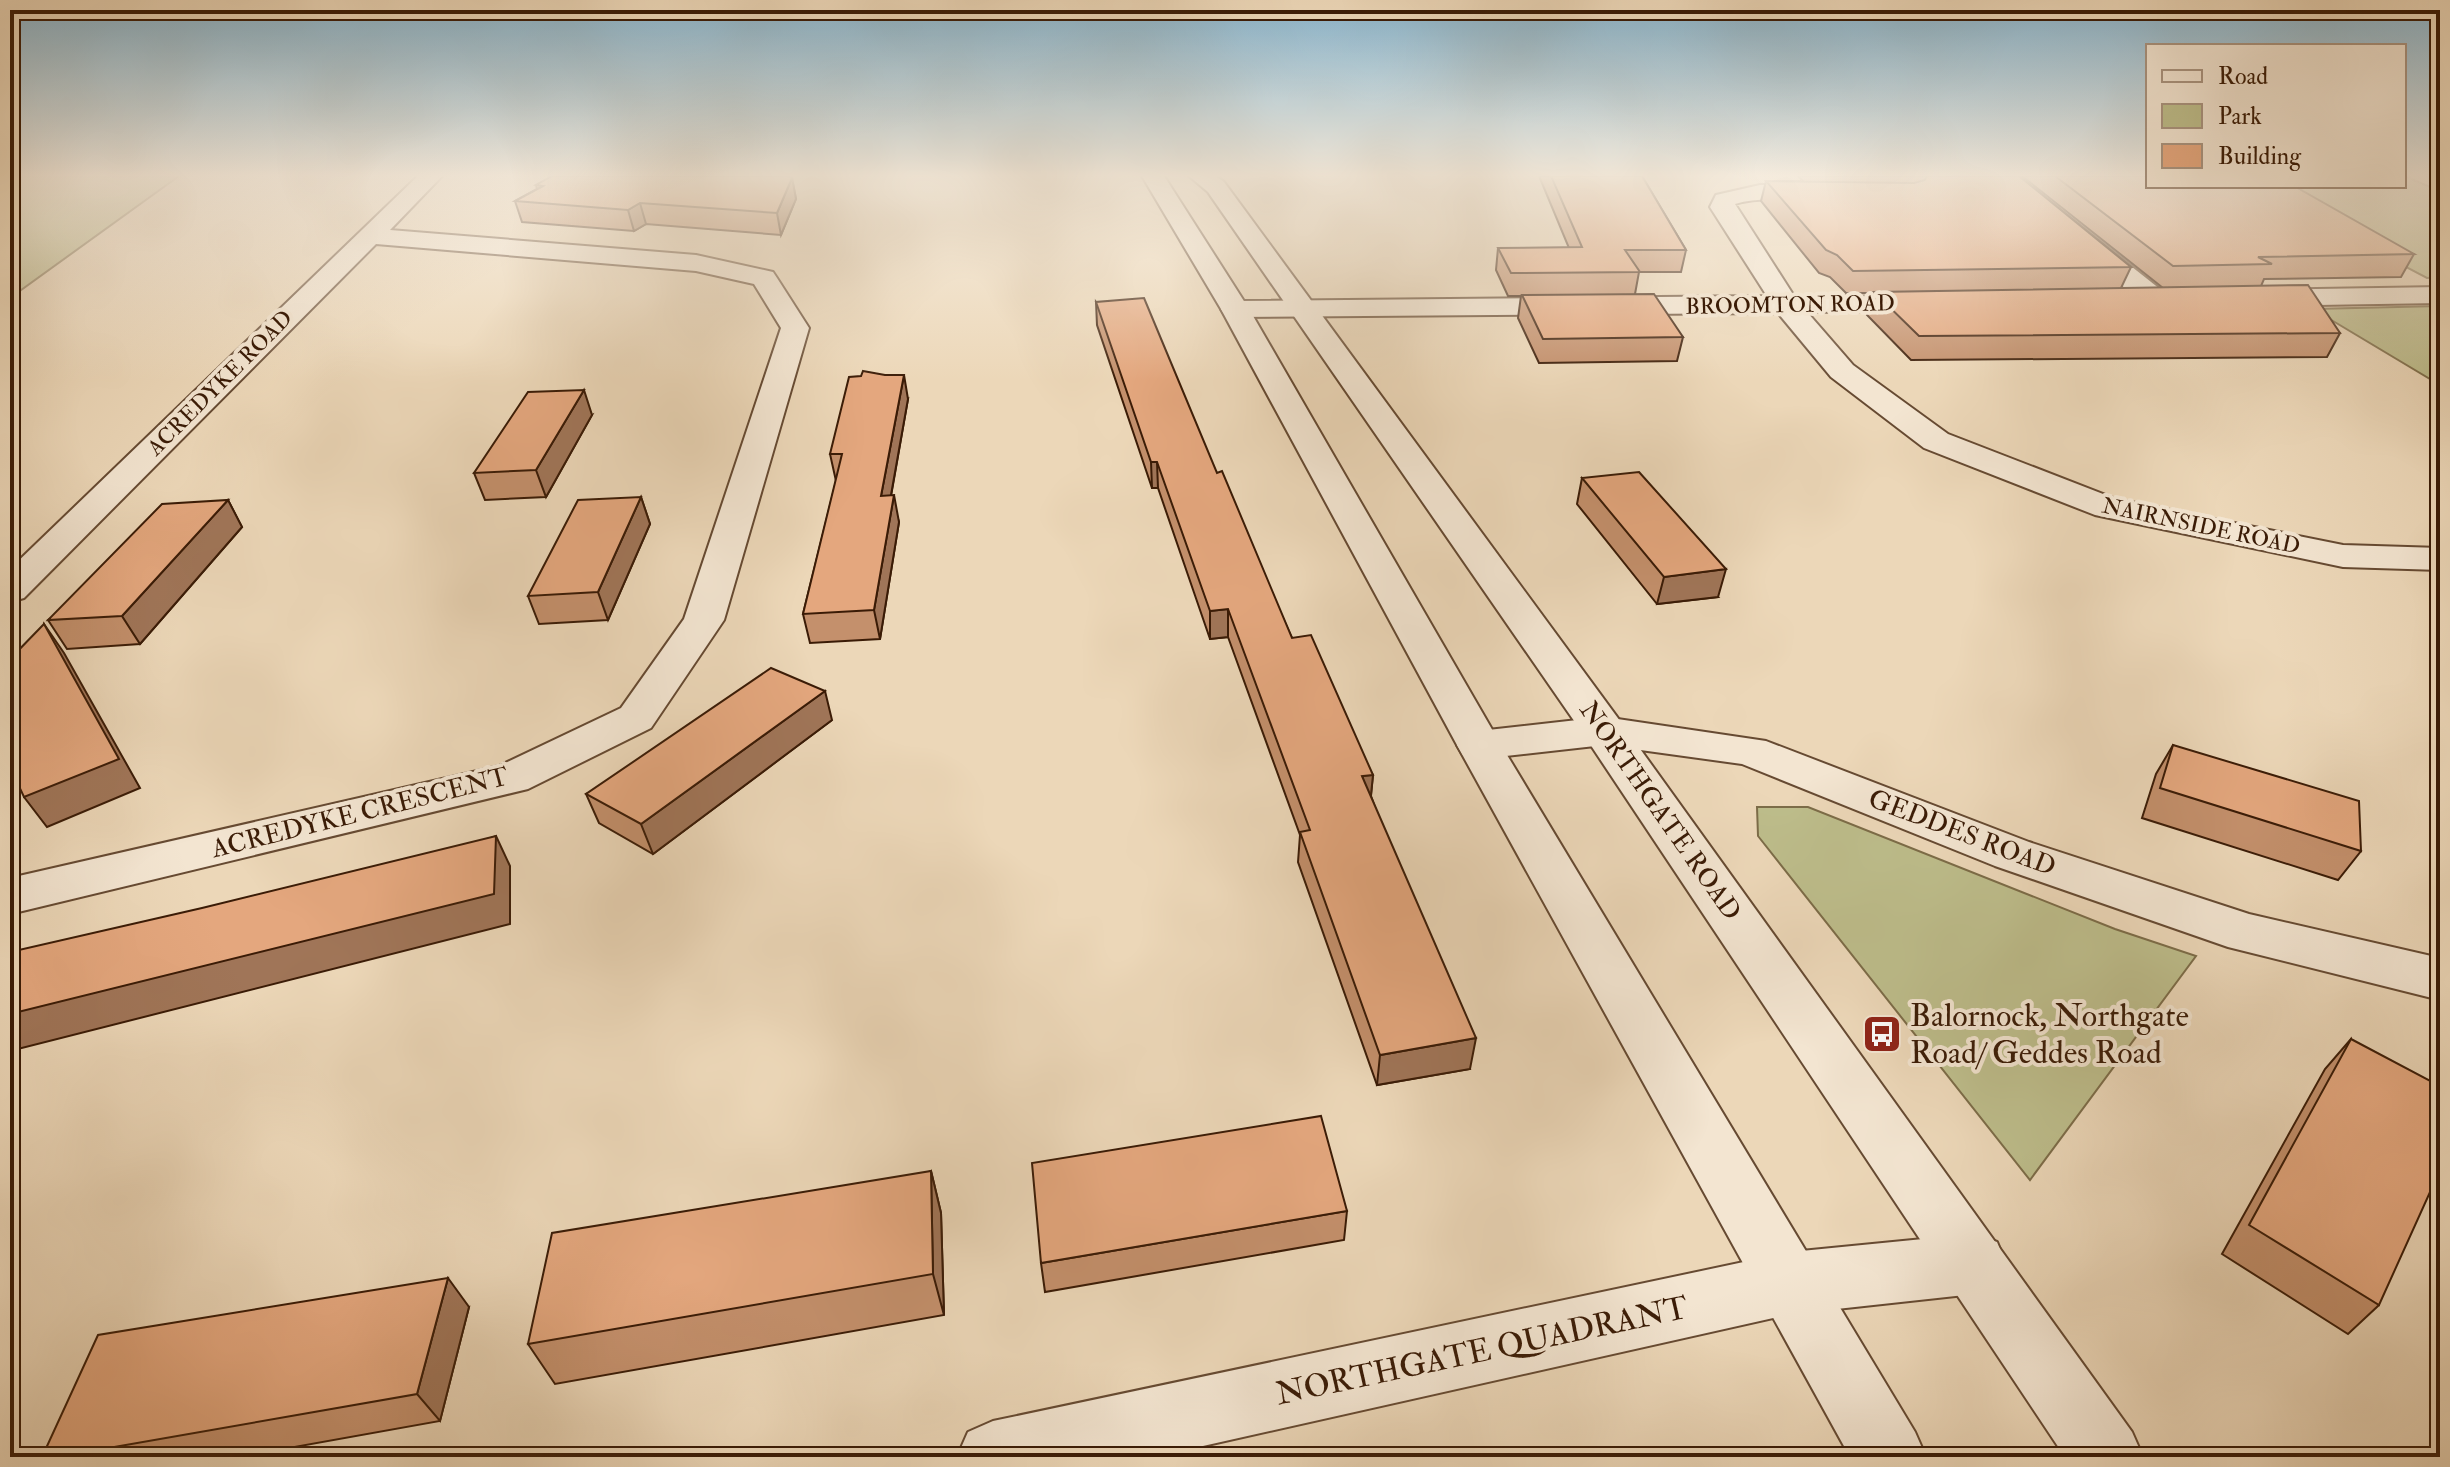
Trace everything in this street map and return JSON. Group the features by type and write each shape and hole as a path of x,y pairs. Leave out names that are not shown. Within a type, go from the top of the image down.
{"street":[{"name":"ACREDYKE ROAD","path":"10,590 359,244"},
{"name":"ACREDYKE CRESCENT","path":"10,896 512,778 636,718 704,620 795,328 764,278 696,263 471,244"},
{"path":"1195,244 1235,309 1479,745 1890,1457"},
{"name":"NORTHGATE ROAD","path":"1257,244 1604,731 2107,1457"},
{"name":"NAIRNSIDE ROAD","path":"1746,244 1786,305 1842,371 1936,441 2107,508 2343,556 2440,559"},
{"path":"2088,244 2155,299"},
{"path":"2234,298 2440,295"},
{"path":"2109,300 2187,299"},
{"name":"BROOMTON ROAD","path":"1235,309 1955,303"},
{"name":"GEDDES ROAD","path":"1479,745 1604,731 1750,751 2012,854 2246,933 2440,979"},
{"name":"NORTHGATE QUADRANT","path":"993,1457 1791,1283 1974,1264"}],"green space":[{"path":"10,244 84,244 10,298"},
{"path":"2363,244 2440,244 2440,277 2427,278"},
{"path":"2440,306 2440,385 2313,309"},
{"path":"1757,807 1808,807 2115,929 2196,956 2030,1180 1758,836"}],"building":[{"path":"1581,244 1683,244 1686,250 1625,250 1640,272 1511,273 1498,248 1582,247"},
{"path":"1821,244 2103,244 2131,267 1853,271 1837,255"},
{"path":"2145,244 2397,244 2414,254 2258,257 2272,264 2173,266"},
{"path":"2308,285 2340,333 1919,336 1874,292"},
{"path":"1654,294 1683,337 1543,339 1522,295"},
{"path":"1144,298 1217,473 1222,471 1292,638 1311,635 1373,775 1362,776 1476,1038 1380,1055 1300,832 1310,830 1228,609 1210,611 1157,462 1151,462 1096,302"},
{"path":"863,371 904,375 881,496 894,495 874,610 803,614 842,454 830,454 849,377 861,376"},
{"path":"584,390 536,470 474,473 528,392"},
{"path":"1639,472 1726,569 1664,577 1582,478"},
{"path":"641,497 598,592 528,596 578,500"},
{"path":"228,500 122,616 48,620 162,504"},
{"path":"44,624 119,759 24,797 10,767 10,659"},
{"path":"771,668 825,691 641,824 586,794"},
{"path":"2173,745 2359,801 2361,851 2160,788"},
{"path":"496,836 494,894 10,1014 10,952"},
{"path":"2351,1039 2440,1086 2440,1170 2379,1305 2249,1225"},
{"path":"1321,1116 1347,1211 1041,1263 1032,1163"},
{"path":"931,1171 933,1274 528,1344 552,1233"},
{"path":"448,1278 417,1394 57,1457 42,1457 98,1335"}],"place":[{"name":"Balornock, Northgate Road/ Geddes Road","path":"1882,1034"}]}
